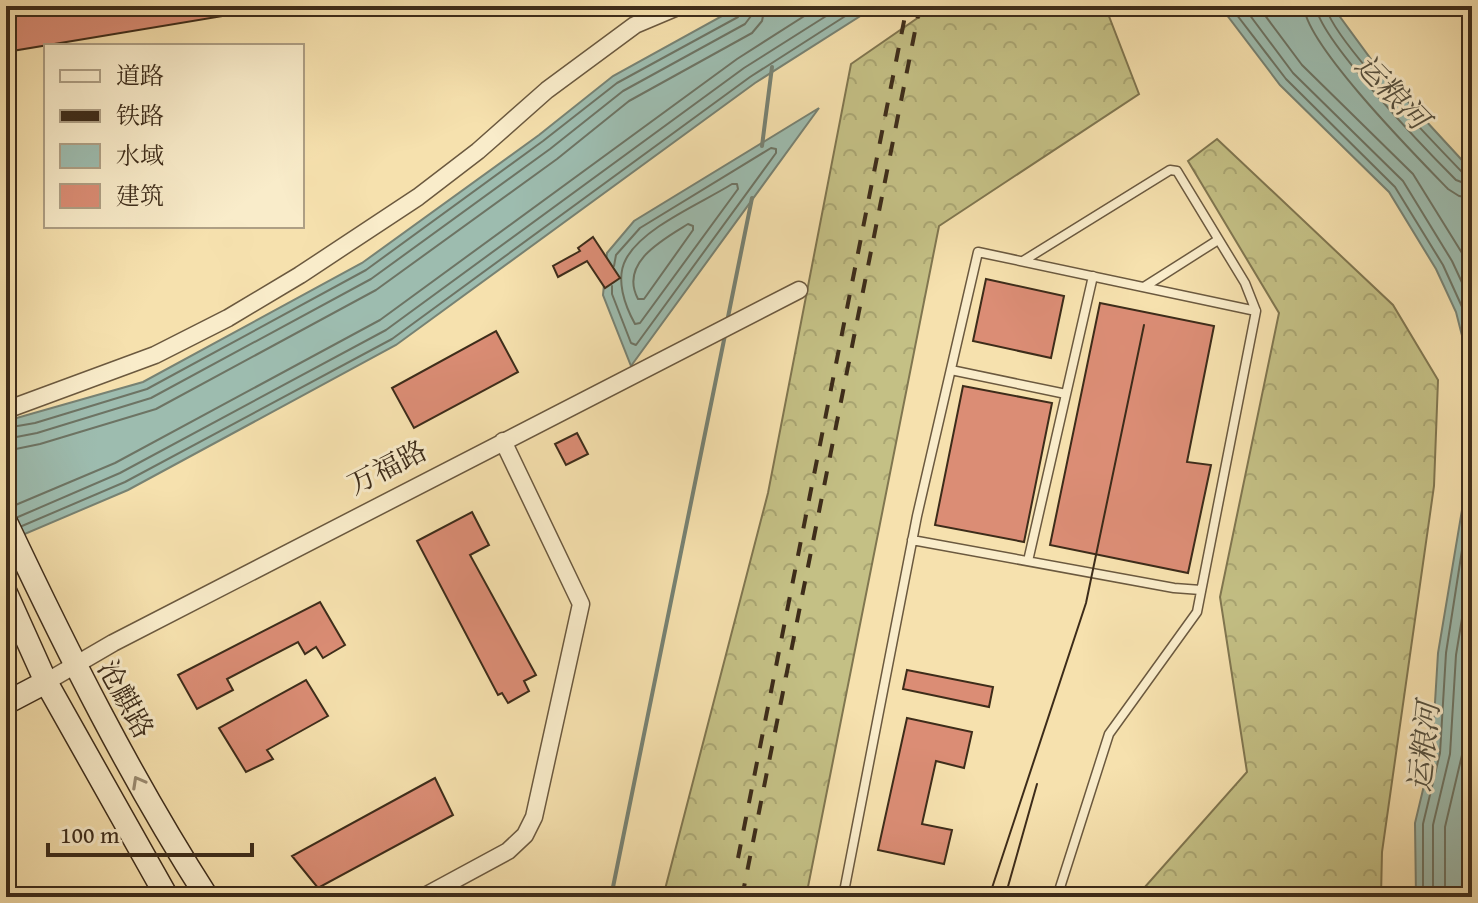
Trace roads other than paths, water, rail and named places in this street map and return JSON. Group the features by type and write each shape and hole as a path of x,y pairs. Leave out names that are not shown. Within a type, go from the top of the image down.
{"main road":[{"name":"沧麒路","path":"6,522 74,666 165,832 207,897"},
{"path":"6,593 46,682 167,897"},
{"name":"万福路","path":"6,703 46,682"}],"street":[{"path":"13,407 155,355 228,318 300,275 418,197 478,151 547,90 635,25 680,6"},
{"name":"万福路","path":"46,682 113,643 799,290"},
{"path":"423,897 508,851 525,835 534,817 581,604 503,441"}],"lane":[{"path":"1023,261 1170,170 1177,171 1245,283 1256,311 1197,612 1109,734 1057,897"},
{"path":"1144,287 1218,240"},
{"path":"843,897 912,540 978,252 1256,311"},
{"path":"1028,561 1093,276"},
{"path":"951,370 1066,394"},
{"path":"912,540 1174,588 1201,590"}],"water":[{"path":"740,6 876,6 755,83 396,345 128,490 6,542 6,421 143,382 362,263 539,135 613,76"},
{"name":"运粮河","path":"1220,6 1332,6 1379,70 1472,171 1472,897 1416,897 1415,823 1432,752 1438,653 1463,504 1471,371 1456,312 1436,269 1389,192 1280,85"},
{"path":"819,108 631,366 603,295 607,253 634,221"}],"waterway":[{"path":"762,146 772,67"},
{"path":"727,322 752,198"},
{"path":"611,897 725,335"},
{"path":"6,392 11,405"}],"tram line":[{"path":"989,897 1086,603 1144,325"},
{"path":"1005,897 1037,784"}],"railway":[{"path":"738,858 907,6"},
{"path":"742,897 920,6"}]}
